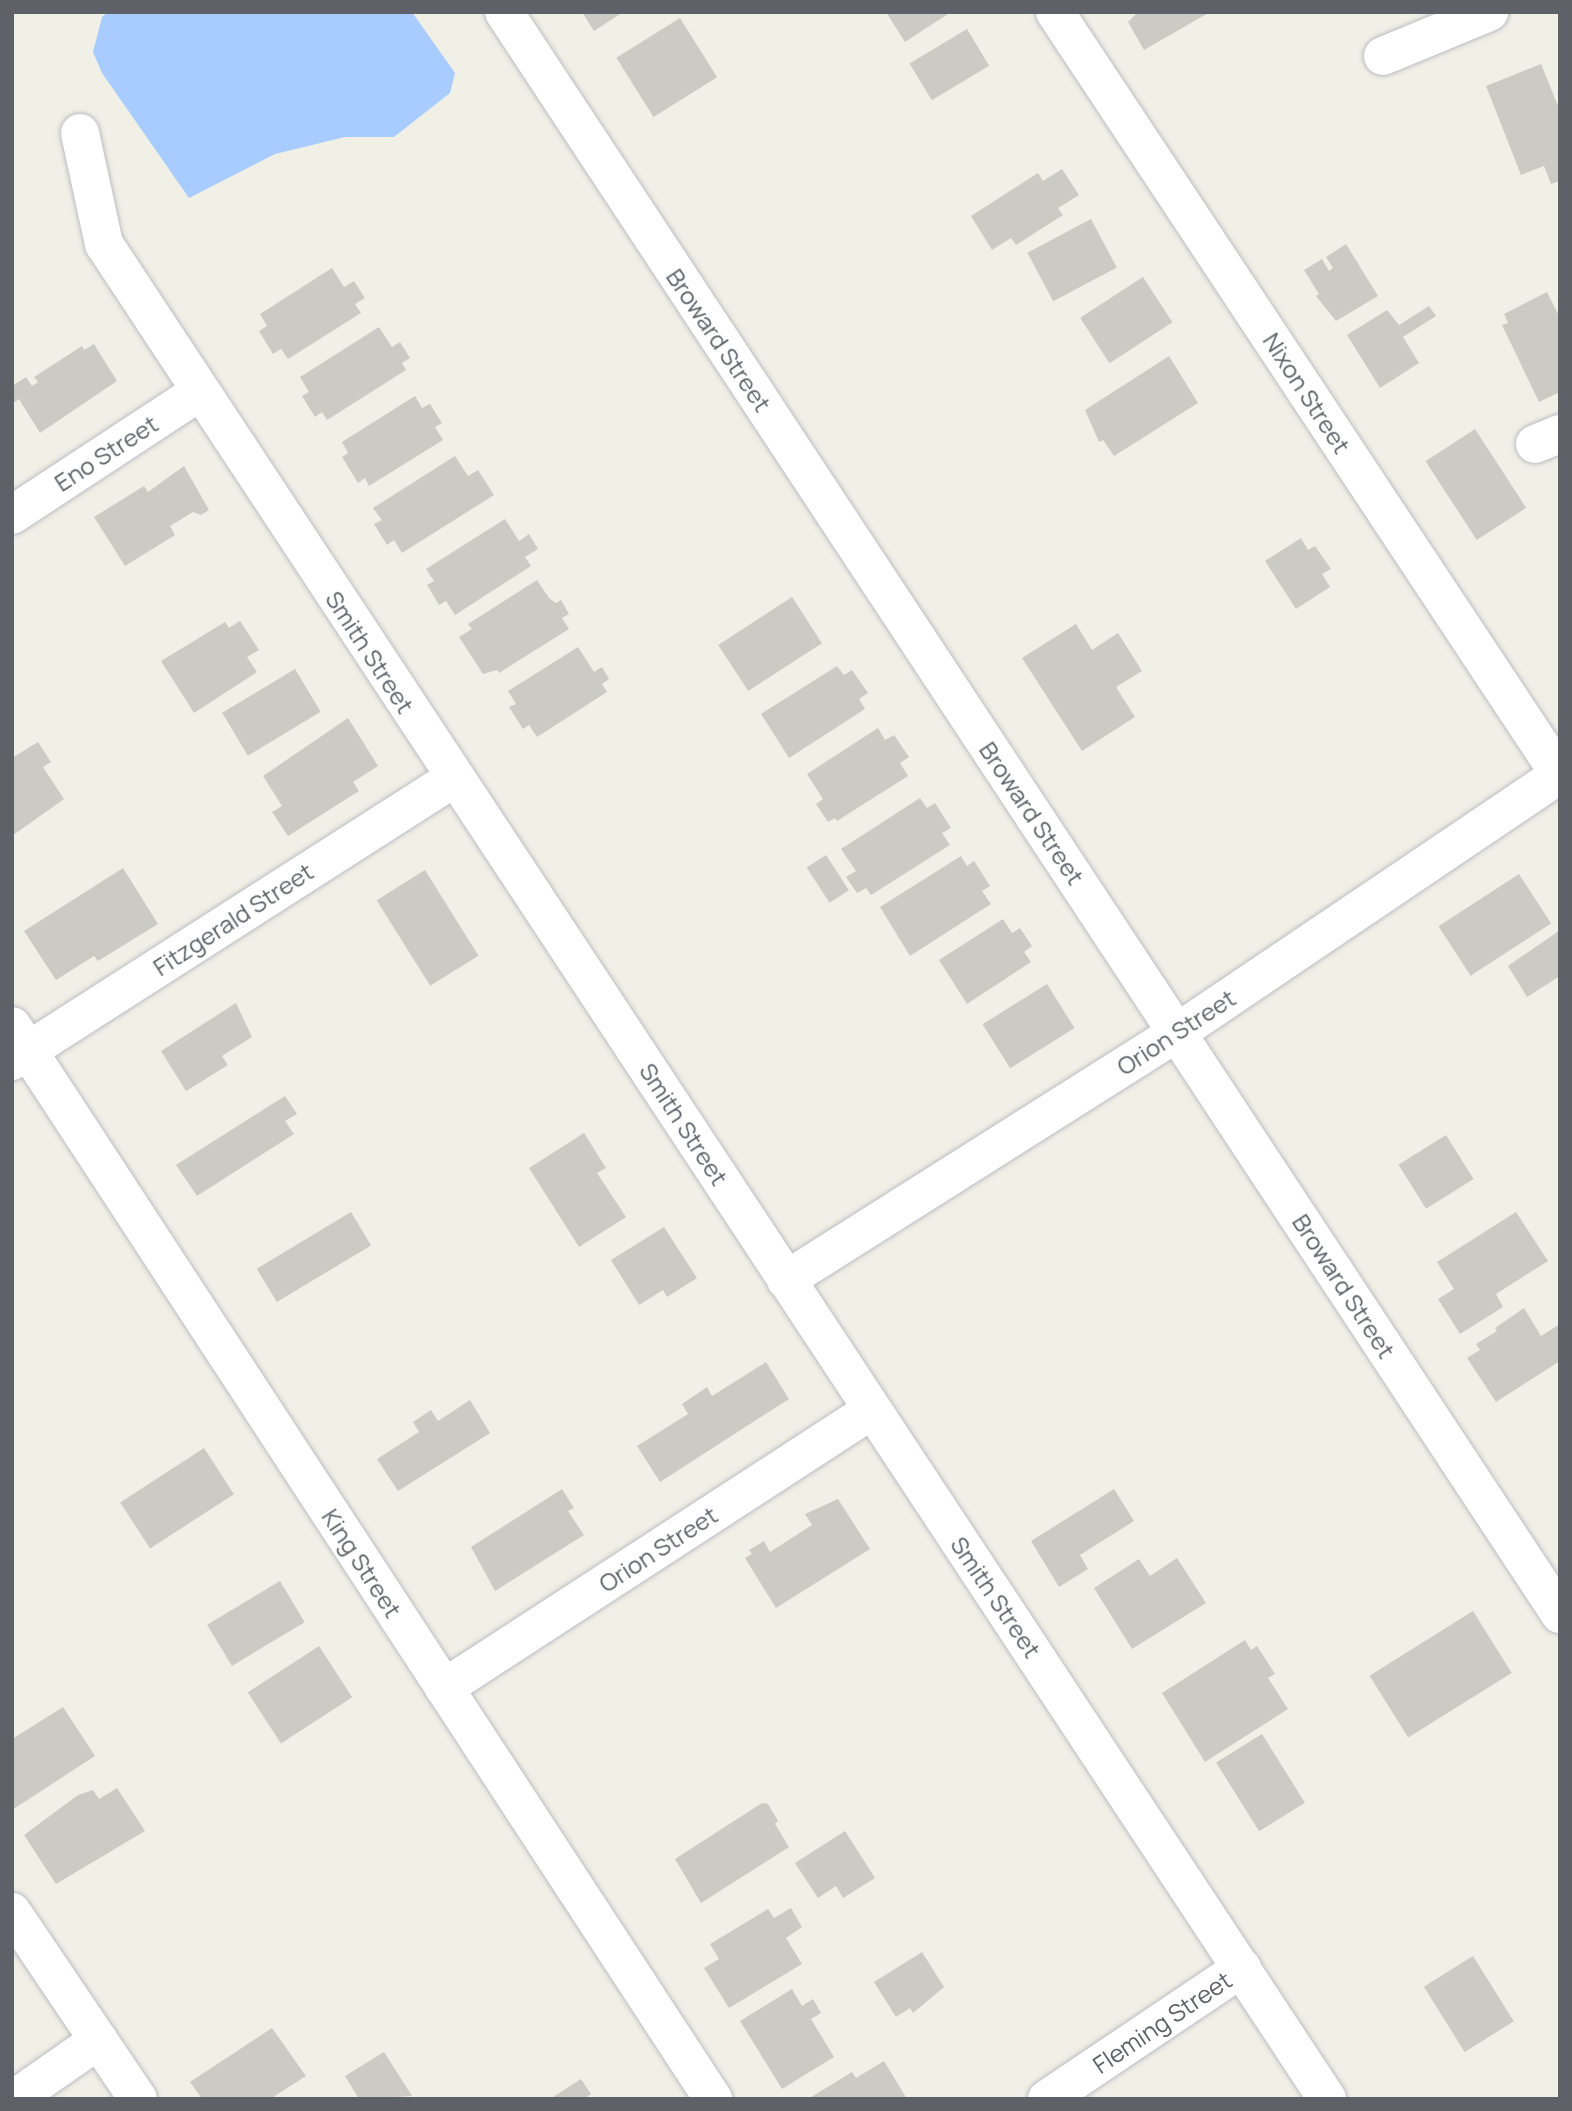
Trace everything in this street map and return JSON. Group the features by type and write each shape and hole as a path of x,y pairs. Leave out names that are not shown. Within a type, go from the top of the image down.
{"street":[{"name":"Broward Street","path":"504,12 1560,1614"},
{"name":"Nixon Street","path":"1055,12 1560,774"},
{"path":"1383,56 1489,12"},
{"name":"Smith Street","path":"80,133 104,244 1326,2099"},
{"name":"Eno Street","path":"12,515 199,392"},
{"name":"Orion Street","path":"786,1280 1178,1032 1560,774"},
{"name":"Fitzgerald Street","path":"18,1046 454,778"},
{"name":"King Street","path":"18,1046 713,2099"},
{"name":"Orion Street","path":"444,1688 872,1410"},
{"path":"12,1912 138,2099"},
{"name":"Fleming Street","path":"1047,2099 1242,1968"},
{"path":"14,2099 99,2040"}],"water":[{"path":"108,12 412,12 455,73 450,93 394,137 345,137 275,154 189,198 102,73 93,52 102,17"}],"building":[{"path":"582,12 623,12 594,31"},
{"path":"886,12 951,12 905,42"},
{"path":"1138,12 1210,12 1144,50 1128,22"},
{"path":"680,18 717,77 653,117 616,58"},
{"path":"967,29 989,66 932,100 910,64"},
{"path":"1541,64 1560,111 1560,181 1551,184 1544,166 1521,175 1486,86"},
{"path":"1062,169 1079,195 1058,208 1063,215 1016,245 1011,238 992,250 971,216 1038,173 1043,181"},
{"path":"1091,219 1117,268 1053,301 1027,253"},
{"path":"1346,244 1378,296 1336,321 1316,296 1319,294 1304,270 1322,259 1329,271 1333,268 1326,257"},
{"path":"332,268 344,287 354,281 365,298 355,304 361,313 288,359 281,349 273,354 259,331 267,326 260,314"},
{"path":"1143,277 1172,322 1110,363 1080,318"},
{"path":"1547,292 1560,318 1560,392 1539,402 1502,325 1508,323 1504,314"},
{"path":"1429,306 1436,316 1403,337 1419,363 1380,388 1347,335 1387,310 1399,325"},
{"path":"379,327 392,347 400,342 410,358 402,363 406,370 327,420 322,412 315,417 302,396 309,392 300,377"},
{"path":"94,344 117,381 40,433 19,399 12,404 12,386 26,377 32,386 38,382 34,377 82,346 84,350"},
{"path":"1169,356 1198,403 1114,456 1103,440 1099,442 1085,410"},
{"path":"415,396 422,408 430,404 442,423 435,427 443,440 369,486 365,478 358,483 342,457 348,453 342,442"},
{"path":"1475,429 1526,508 1477,540 1426,461"},
{"path":"455,456 468,476 478,470 494,495 402,553 394,540 387,545 374,524 382,520 373,508"},
{"path":"184,466 209,510 201,515 193,512 170,526 175,535 125,566 94,517 144,486 148,492"},
{"path":"505,519 519,541 529,534 538,549 525,557 531,566 455,615 446,601 439,605 427,585 434,581 426,569"},
{"path":"1301,538 1308,550 1315,546 1331,569 1322,574 1330,587 1296,609 1265,561"},
{"path":"537,580 549,598 556,603 561,600 569,614 562,618 569,629 499,673 497,670 483,674 459,637 472,629 468,624"},
{"path":"792,597 822,643 748,691 718,645"},
{"path":"240,621 259,650 247,657 257,672 194,713 161,661 225,622 229,628"},
{"path":"1076,624 1092,650 1118,633 1142,671 1116,687 1135,717 1082,751 1022,658"},
{"path":"578,647 594,672 602,667 609,679 602,684 607,692 537,737 529,725 523,729 509,707 516,704 508,691"},
{"path":"837,666 844,675 852,670 868,693 859,699 865,709 789,758 761,714"},
{"path":"295,669 321,712 248,756 222,713"},
{"path":"348,718 378,766 353,782 359,791 288,836 272,812 282,806 263,776"},
{"path":"878,728 885,740 894,735 909,757 900,763 908,776 837,821 835,818 828,822 816,804 823,799 807,774"},
{"path":"38,742 51,762 43,767 64,799 12,836 12,758"},
{"path":"920,798 927,808 935,803 951,828 942,833 950,845 871,895 866,888 857,893 846,877 856,871 841,849"},
{"path":"826,855 849,890 830,903 807,868"},
{"path":"961,856 967,866 974,861 990,886 982,891 991,904 910,956 880,907"},
{"path":"123,868 158,924 98,961 94,956 56,980 24,931"},
{"path":"425,870 479,956 430,986 377,900"},
{"path":"1519,874 1551,923 1471,976 1438,926"},
{"path":"1003,919 1012,933 1020,928 1032,946 1024,952 1031,962 967,1004 939,960"},
{"path":"1560,930 1560,976 1527,997 1508,966"},
{"path":"1047,984 1075,1028 1010,1068 983,1024"},
{"path":"236,1003 252,1037 222,1056 228,1065 186,1091 161,1051"},
{"path":"285,1096 297,1114 285,1121 294,1134 197,1196 176,1165"},
{"path":"584,1133 606,1168 597,1173 626,1217 579,1247 529,1168"},
{"path":"1446,1135 1474,1179 1426,1209 1399,1165"},
{"path":"351,1212 371,1245 277,1302 257,1269"},
{"path":"1516,1212 1548,1261 1496,1294 1503,1307 1460,1334 1438,1299 1454,1289 1437,1262"},
{"path":"664,1227 697,1278 667,1297 663,1290 639,1305 611,1260"},
{"path":"1524,1308 1541,1336 1560,1324 1560,1361 1496,1402 1467,1358 1480,1350 1476,1344 1497,1331 1495,1328"},
{"path":"766,1362 789,1399 660,1482 637,1446 688,1414 682,1404 707,1387 712,1396"},
{"path":"470,1400 490,1433 398,1491 377,1459 419,1432 413,1422 431,1410 438,1421"},
{"path":"204,1448 234,1494 150,1549 120,1502"},
{"path":"562,1489 574,1508 568,1511 584,1535 495,1591 471,1547"},
{"path":"1114,1489 1134,1521 1080,1555 1088,1569 1059,1587 1031,1541"},
{"path":"838,1499 870,1549 776,1608 745,1558 752,1554 749,1550 764,1541 770,1552 812,1525 805,1514"},
{"path":"1177,1558 1206,1603 1132,1649 1094,1588 1139,1559 1150,1576"},
{"path":"280,1581 305,1622 232,1666 207,1625"},
{"path":"1473,1611 1512,1673 1408,1738 1370,1676"},
{"path":"1245,1640 1251,1650 1257,1646 1275,1674 1268,1678 1288,1709 1205,1762 1162,1693"},
{"path":"319,1646 352,1697 281,1743 248,1692"},
{"path":"63,1707 95,1756 12,1810 12,1739"},
{"path":"1262,1734 1305,1803 1259,1831 1216,1763"},
{"path":"117,1788 145,1831 56,1884 24,1835 78,1795 93,1790 99,1799"},
{"path":"762,1803 768,1804 778,1821 775,1824 789,1847 701,1903 675,1859"},
{"path":"845,1831 875,1878 843,1898 836,1886 818,1898 795,1863"},
{"path":"791,1908 802,1927 786,1938 802,1964 729,2008 704,1968 719,1959 710,1944 768,1909 774,1918"},
{"path":"922,1952 944,1987 913,2013 910,2008 896,2017 874,1982"},
{"path":"1473,1956 1514,2021 1465,2052 1424,1987"},
{"path":"792,1989 802,2006 813,1999 821,2013 811,2019 834,2057 782,2089 740,2021"},
{"path":"272,2028 306,2076 270,2099 202,2099 190,2082"},
{"path":"384,2052 412,2096 359,2099 345,2076"},
{"path":"884,2061 907,2099 808,2099 852,2072 856,2078"},
{"path":"581,2079 591,2094 584,2099 550,2099"}]}
